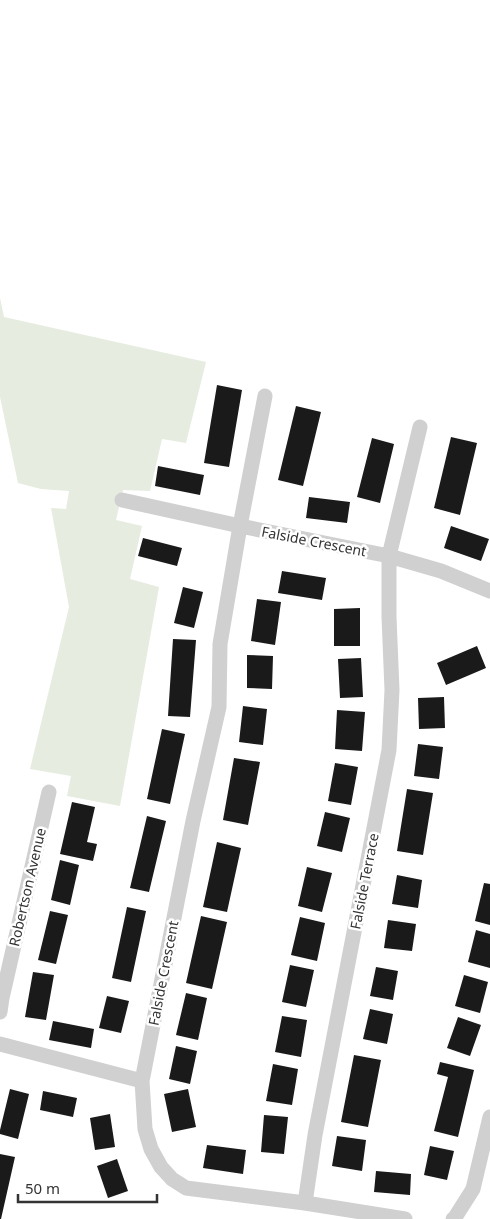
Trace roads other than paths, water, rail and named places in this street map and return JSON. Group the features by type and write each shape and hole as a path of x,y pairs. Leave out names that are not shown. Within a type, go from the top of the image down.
{"street":[{"name":"Falside Crescent","path":"265,396 220,644 219,707 193,822 142,1080 145,1129 151,1149 161,1167 172,1180 186,1188 305,1203 405,1219"},
{"path":"389,556 420,427"},
{"name":"Falside Crescent","path":"122,500 389,556 441,572 490,591"},
{"name":"Falside Terrace","path":"305,1203 315,1135 388,750 392,690 389,556"},
{"name":"Robertson Avenue","path":"0,1012 49,792"},
{"path":"0,1044 142,1080"},
{"path":"453,1219 473,1189 490,1117"}]}
